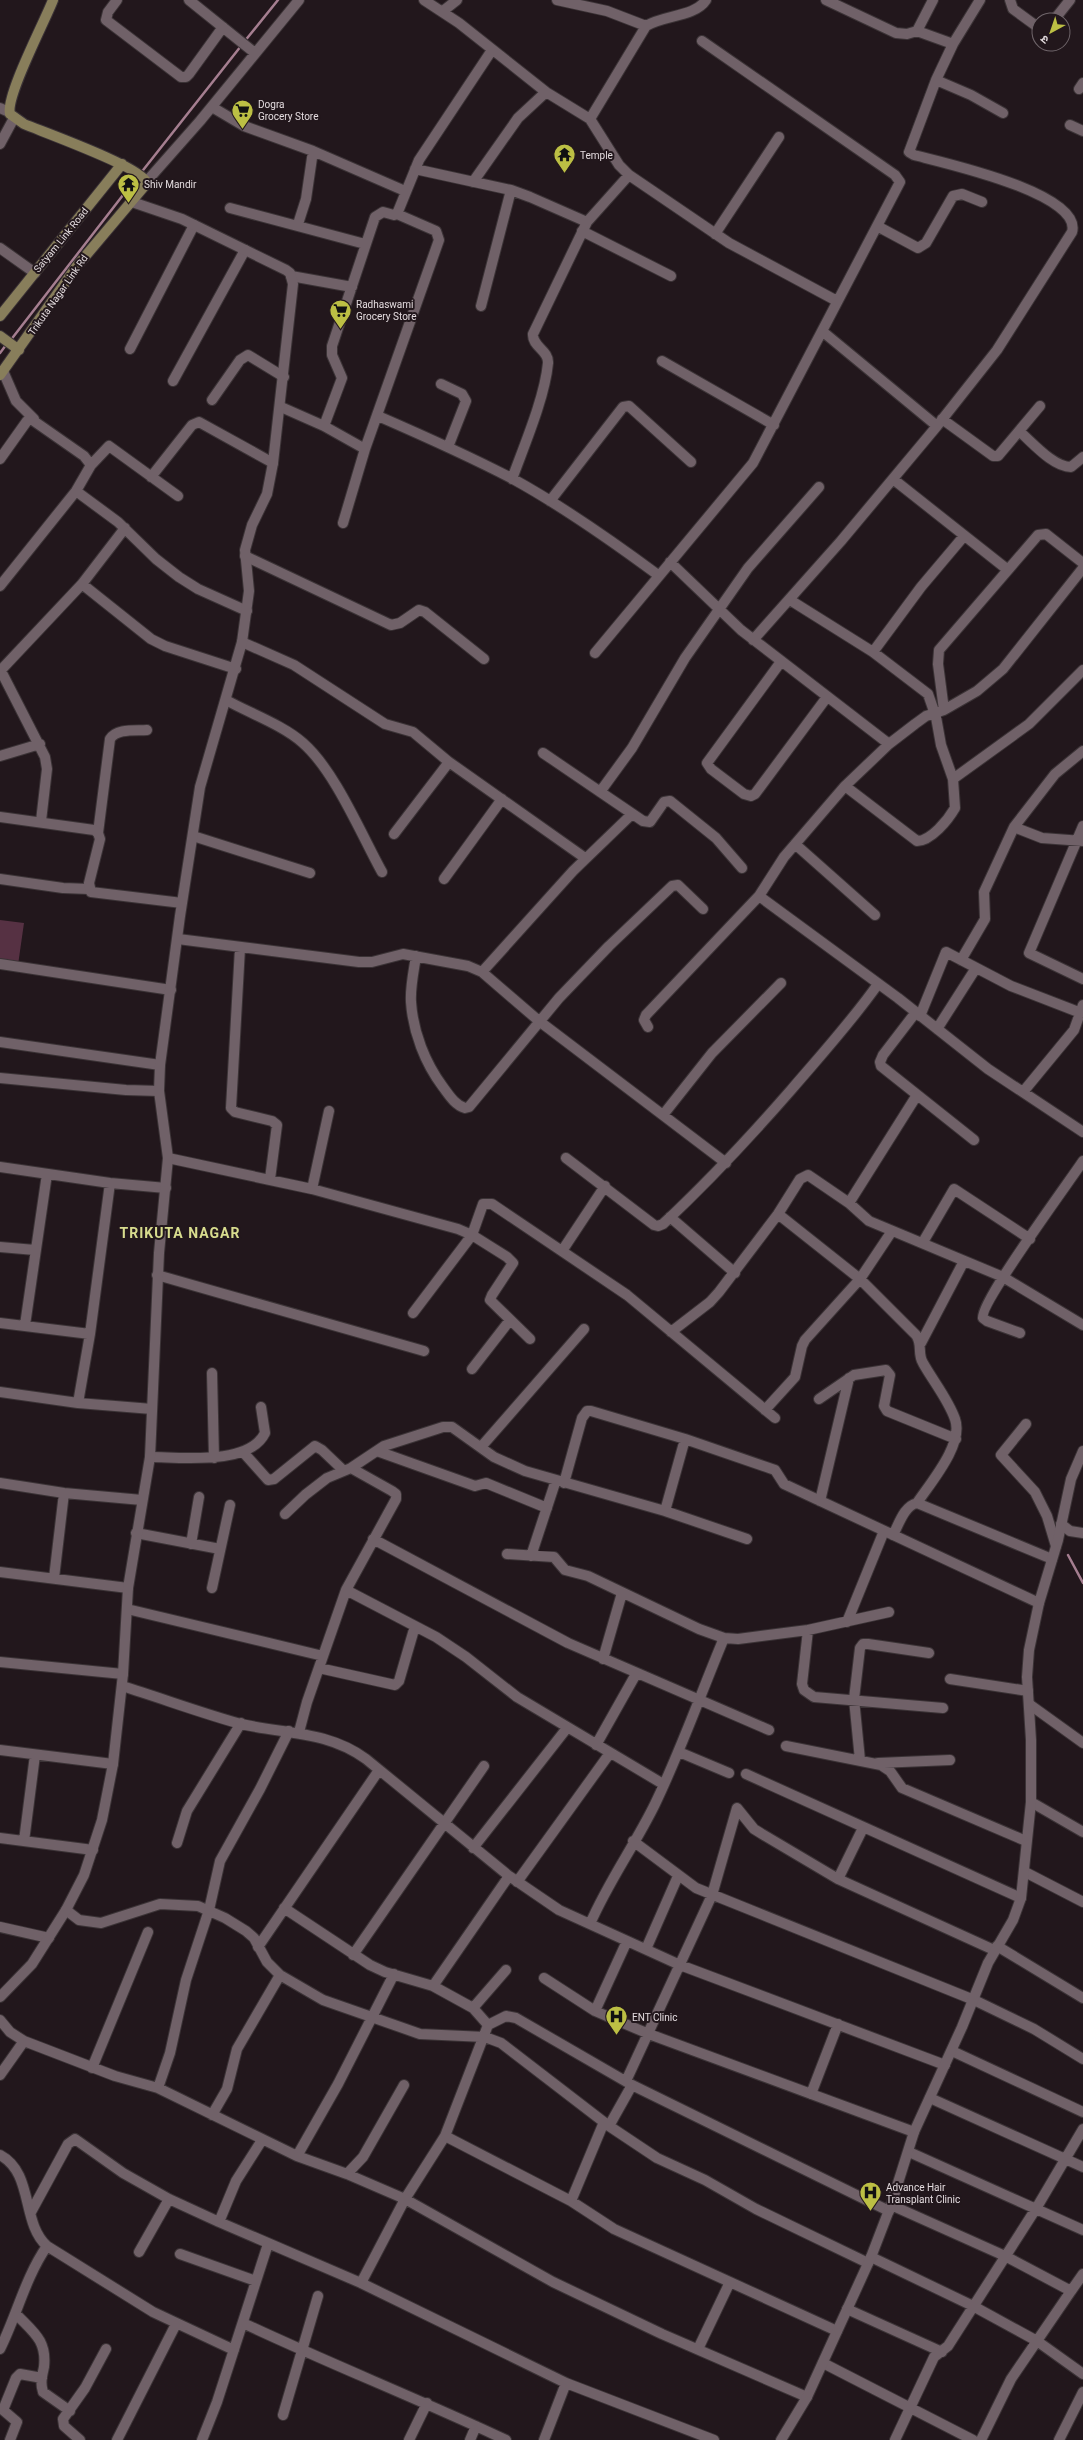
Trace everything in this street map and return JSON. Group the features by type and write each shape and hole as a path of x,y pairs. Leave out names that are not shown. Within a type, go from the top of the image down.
{"main road":[{"path":"53,0 17,83 9,104 8,112 126,166 145,179"},
{"name":"Satyam Link Road","path":"0,316 126,166"},
{"name":"Trikuta Nagar Link Rd","path":"2,373 15,347 77,266 132,202 145,179"},
{"path":"0,336 15,347"}],"street":[{"path":"117,0 108,12 106,20 181,77 186,77 189,74 223,27"},
{"path":"189,0 247,46"},
{"path":"145,179 212,107 247,46 299,0"},
{"path":"443,11 457,0"},
{"path":"557,0 607,11 646,26"},
{"path":"590,119 646,26 669,16 685,14 697,8 706,0"},
{"path":"826,0 896,33 907,34 917,31 953,44"},
{"path":"917,31 933,0"},
{"path":"753,640 790,600 940,422 1010,331 1072,232 1075,224 1072,215 1059,203 1019,185 914,155 909,152 936,80 953,44 980,0"},
{"path":"1010,0 1013,9 1031,22"},
{"path":"1060,12 1070,0"},
{"path":"427,1 443,11 546,92 590,119 619,164 629,175 715,234 837,302"},
{"path":"595,653 658,575 754,463 900,182 895,175 702,41"},
{"path":"397,214 415,169 492,50"},
{"path":"936,80 971,95 1003,113"},
{"path":"473,182 518,118 546,92"},
{"path":"212,107 244,126 313,151 405,191"},
{"path":"0,144 8,112"},
{"path":"1070,125 1083,132"},
{"path":"715,234 779,137"},
{"path":"298,224 306,198 313,151"},
{"path":"415,169 511,190 530,197 671,276"},
{"path":"512,479 535,415 548,365 546,355 534,340 534,334 584,226 629,175"},
{"path":"481,306 511,190"},
{"path":"877,226 918,248 926,243 953,196 962,194 982,202"},
{"path":"0,1997 32,1964 66,1910 84,1875 102,1820 113,1764 122,1686 128,1588 136,1533 150,1457 158,1275 168,1158 158,1090 160,1065 200,787 210,750 236,669 242,642 249,590 245,556 252,525 266,494 273,463 294,284 291,276 286,270 194,225 132,202"},
{"path":"230,208 298,224 365,244"},
{"path":"324,426 342,378 332,354 332,346 375,217 379,213 397,214 436,231 439,240 366,449 343,523"},
{"path":"130,349 194,225"},
{"path":"0,248 35,273"},
{"path":"173,381 245,250"},
{"path":"291,276 352,287"},
{"path":"822,331 940,422 993,456 998,456 1040,406"},
{"path":"212,400 240,360 248,355 284,377"},
{"path":"662,361 774,425"},
{"path":"2,373 16,401 34,419 84,456 91,465"},
{"path":"441,384 462,394 466,401 448,447"},
{"path":"550,501 623,407 629,406 691,462"},
{"path":"280,407 324,426 366,449"},
{"path":"378,416 448,447 512,479 550,501 658,575"},
{"path":"0,459 27,421 34,419"},
{"path":"151,477 192,425 199,422 273,463"},
{"path":"1019,431 1052,458 1067,467 1071,467 1083,457"},
{"path":"1,584 76,491 91,465 109,446 178,496"},
{"path":"892,479 1008,570"},
{"path":"600,792 632,748 685,658 748,568 819,487"},
{"path":"76,491 125,528 156,559 179,577 198,589 247,611"},
{"path":"41,822 46,769 45,757 40,744 0,669 82,584 125,528"},
{"path":"845,786 917,841 922,841 936,830 955,808 953,778 941,745 938,664 940,650 1041,533 1053,538 1083,563"},
{"path":"873,652 921,587 964,536"},
{"path":"245,556 391,625 400,623 419,610 425,612 484,659"},
{"path":"670,562 719,611 780,663 889,744"},
{"path":"648,1027 644,1020 646,1016 759,896 795,844 845,786 889,744 926,716 939,711 977,691 1003,669 1083,568"},
{"path":"82,584 151,639 165,646 236,669"},
{"path":"790,600 873,652 924,688 939,711"},
{"path":"242,642 294,665 385,724 413,732 449,762 585,858"},
{"path":"780,663 707,763 711,769 744,794 755,794 827,697"},
{"path":"953,778 1028,724 1083,670"},
{"path":"226,700 291,735 312,752 328,772 382,872"},
{"path":"147,730 115,733 110,739 98,833 100,839 88,883 89,889 93,893 182,904"},
{"path":"0,756 40,744"},
{"path":"961,960 985,919 984,892 1014,827 1055,774 1083,751"},
{"path":"542,753 643,821 650,822 664,802 670,801 716,838 742,868"},
{"path":"394,834 449,762"},
{"path":"444,879 502,799"},
{"path":"482,972 585,858 632,814"},
{"path":"0,818 89,829 98,833"},
{"path":"1083,826 1079,840 1029,953 1083,979"},
{"path":"1014,827 1042,838 1079,840"},
{"path":"193,836 310,873"},
{"path":"795,844 875,916"},
{"path":"0,879 63,888 89,889"},
{"path":"416,956 411,1002 417,1032 429,1067 460,1107 469,1107 539,1021 609,946 672,886 678,885 703,909"},
{"path":"759,896 918,1014 988,1069 1083,1132"},
{"path":"178,939 359,962 379,960 403,954 468,966 482,972 539,1021 726,1163"},
{"path":"240,948 231,1108 235,1112 272,1121 277,1125 270,1179"},
{"path":"974,1140 885,1070 880,1062 918,1014 946,952 1011,986 1082,1009 1064,1043 1023,1092"},
{"path":"0,964 171,990"},
{"path":"937,1029 976,968"},
{"path":"663,1115 712,1053 780,983"},
{"path":"566,1158 605,1186 654,1225 658,1226 670,1217 726,1163 852,1020 878,984"},
{"path":"0,1042 160,1065"},
{"path":"0,1078 126,1090 158,1090"},
{"path":"849,1204 917,1095"},
{"path":"312,1189 328,1111"},
{"path":"168,1158 312,1189 404,1214 472,1235 507,1257 513,1263 492,1294 490,1300 530,1339"},
{"path":"1020,1333 983,1318 983,1309 1003,1276 1030,1240 1083,1161"},
{"path":"0,1167 110,1184 166,1188"},
{"path":"26,1325 35,1250 47,1174"},
{"path":"671,1332 710,1302 734,1273 804,1176 813,1178 849,1204 869,1221 1003,1276 1083,1325"},
{"path":"78,1403 90,1334 110,1184"},
{"path":"562,1251 605,1186"},
{"path":"923,1242 954,1189 1030,1240"},
{"path":"413,1313 472,1235 479,1211 483,1204 488,1203 497,1206 627,1295 775,1418"},
{"path":"778,1214 860,1279 916,1335 921,1343"},
{"path":"670,1217 734,1273"},
{"path":"765,1410 795,1377 802,1346 805,1340 860,1279 892,1231"},
{"path":"0,1247 35,1250"},
{"path":"917,1503 940,1468 956,1439 957,1427 955,1418 921,1361 921,1343 964,1261"},
{"path":"158,1275 424,1351"},
{"path":"472,1369 510,1320"},
{"path":"0,1323 90,1334"},
{"path":"481,1447 584,1329"},
{"path":"819,1399 849,1378 860,1374 886,1370 890,1375 884,1406 887,1411 956,1439"},
{"path":"212,1373 214,1458"},
{"path":"820,1501 849,1378"},
{"path":"0,1392 78,1403 152,1409"},
{"path":"150,1457 214,1458 243,1452 260,1440 265,1433 261,1407"},
{"path":"531,1556 548,1508 560,1482 582,1418 587,1411 685,1439 775,1470 784,1484 1039,1603"},
{"path":"1026,1424 1001,1455 1035,1492 1047,1516 1059,1535"},
{"path":"285,1514 316,1486 377,1451 402,1438 443,1426 452,1427 481,1447 510,1464 560,1482 665,1512 748,1539"},
{"path":"665,1512 685,1439"},
{"path":"158,2088 170,2052 188,1973 209,1910 220,1861 294,1732 319,1668 346,1590 396,1499 396,1494 347,1469 315,1446 274,1479 268,1480 243,1452"},
{"path":"377,1451 475,1486 486,1483 548,1508"},
{"path":"781,2440 807,2397 869,2260 890,2208 909,2152 914,2132 952,2051 996,1948 1013,1920 1021,1898 1025,1872 1026,1841 1031,1802 1028,1650 1039,1603 1059,1535 1071,1479 1083,1451"},
{"path":"0,1483 64,1493 142,1500"},
{"path":"54,1578 64,1493"},
{"path":"191,1544 199,1497"},
{"path":"847,1622 888,1533 911,1504 917,1503 1052,1559"},
{"path":"212,1588 230,1505"},
{"path":"1059,1535 1070,1530 1082,1536"},
{"path":"136,1533 220,1549"},
{"path":"373,1539 568,1643 698,1701 769,1730"},
{"path":"507,1554 554,1557 565,1570 588,1576 710,1635 724,1638 738,1639 808,1630 889,1612"},
{"path":"0,1572 128,1588"},
{"path":"346,1590 452,1647 517,1697 566,1728 663,1784"},
{"path":"603,1659 622,1593"},
{"path":"127,1609 323,1656"},
{"path":"319,1668 395,1684 399,1681 415,1626"},
{"path":"808,1630 802,1684 804,1690 814,1697 854,1699 943,1708"},
{"path":"590,1924 606,1889 649,1814 679,1752 724,1638"},
{"path":"860,1760 854,1699 858,1653 863,1644 929,1653"},
{"path":"0,1662 123,1674"},
{"path":"596,1745 636,1674"},
{"path":"950,1679 1028,1691"},
{"path":"122,1686 241,1723 294,1732 345,1745 379,1770 513,1879 559,1910 680,1965 945,2065"},
{"path":"1030,1704 1083,1743"},
{"path":"177,1843 187,1812 241,1723"},
{"path":"473,1848 566,1728"},
{"path":"786,1746 874,1763 950,1760"},
{"path":"0,1750 113,1764"},
{"path":"679,1752 729,1774"},
{"path":"433,1986 610,1753"},
{"path":"24,1841 35,1755"},
{"path":"874,1763 890,1771 902,1788 1026,1841"},
{"path":"353,1955 484,1766"},
{"path":"258,1947 379,1770"},
{"path":"746,1774 1021,1898"},
{"path":"1031,1802 1083,1832"},
{"path":"571,2201 607,2124 629,2083 649,2034 712,1895 737,1808 758,1832 838,1879 996,1948 1083,1998"},
{"path":"838,1879 863,1828"},
{"path":"0,1838 93,1850"},
{"path":"633,1841 678,1876 712,1895 974,2000 1034,2029 1083,2059"},
{"path":"1025,1872 1083,1902"},
{"path":"646,1950 678,1876"},
{"path":"66,1910 79,1920 100,1922 160,1904 183,1903 209,1910 246,1931 267,1962 280,1975 323,2000 420,2034 485,2037 501,2043 607,2124 656,2158 706,2180 756,2209 973,2306 1037,2340 1083,2374"},
{"path":"284,1908 353,1955 394,1974 433,1986 473,2008 488,2025"},
{"path":"0,1927 49,1938"},
{"path":"92,2068 148,1932"},
{"path":"595,2011 627,1941"},
{"path":"473,2008 506,1970"},
{"path":"297,2156 373,2017 394,1974"},
{"path":"212,2115 227,2089 237,2049 280,1975"},
{"path":"544,1978 595,2011 649,2034 914,2132"},
{"path":"361,2282 405,2199 445,2136 485,2037 488,2025 506,2016 516,2018 629,2083 890,2208 1005,2256 1071,2291"},
{"path":"0,2020 10,2032 24,2041 92,2068 158,2088 297,2156 346,2174 405,2199 553,2282 698,2349 807,2397"},
{"path":"811,2094 838,2024"},
{"path":"0,2075 24,2041"},
{"path":"952,2051 1083,2112"},
{"path":"346,2174 363,2157 404,2085"},
{"path":"930,2098 1083,2167"},
{"path":"895,2440 934,2357 942,2352 973,2306 1067,2159 1083,2129"},
{"path":"445,2136 571,2201 614,2229 837,2331"},
{"path":"31,2212 68,2144 75,2139 123,2173 169,2198 219,2222 361,2282 566,2383 714,2440"},
{"path":"219,2222 236,2181 262,2140"},
{"path":"909,2152 1037,2207 1083,2230"},
{"path":"0,2155 15,2168 31,2212 37,2236 47,2246 153,2312 234,2350"},
{"path":"139,2252 169,2198"},
{"path":"202,2440 213,2415 268,2244"},
{"path":"0,2349 14,2319 30,2273 47,2246"},
{"path":"180,2254 256,2281"},
{"path":"981,2440 1010,2379 1083,2274"},
{"path":"698,2349 730,2282"},
{"path":"283,2415 318,2296"},
{"path":"847,2309 942,2352"},
{"path":"14,2319 36,2335 44,2347 45,2357 42,2388 46,2395 70,2411"},
{"path":"243,2323 302,2350 427,2403 506,2440"},
{"path":"117,2440 176,2324"},
{"path":"80,2440 64,2426 63,2419 85,2388 106,2349"},
{"path":"823,2363 973,2440"},
{"path":"10,2440 17,2422 3,2410 16,2378 20,2374 42,2378"},
{"path":"544,2440 566,2383"},
{"path":"1059,2440 1083,2392"},
{"path":"408,2440 427,2403"},
{"path":"470,2440 476,2426"}],"shaded area":[{"path":"0,920 24,923 18,965 0,962"}],"waterway":[{"path":"244,42 278,0"},
{"path":"140,174 241,46"},
{"path":"10,341 137,177"},
{"path":"0,353 6,345"},
{"path":"1068,1555 1083,1583"}],"place":[{"name":"Dogra Grocery Store","path":"243,130"},
{"name":"Temple","path":"564,174"},
{"name":"Shiv Mandir","path":"129,204"},
{"name":"Radhaswami Grocery Store","path":"340,330"},
{"name":"ENT Clinic","path":"616,2036"},
{"name":"Advance Hair Transplant Clinic","path":"871,2212"}],"district":[{"name":"TRIKUTA NAGAR","path":"180,1233"}]}
